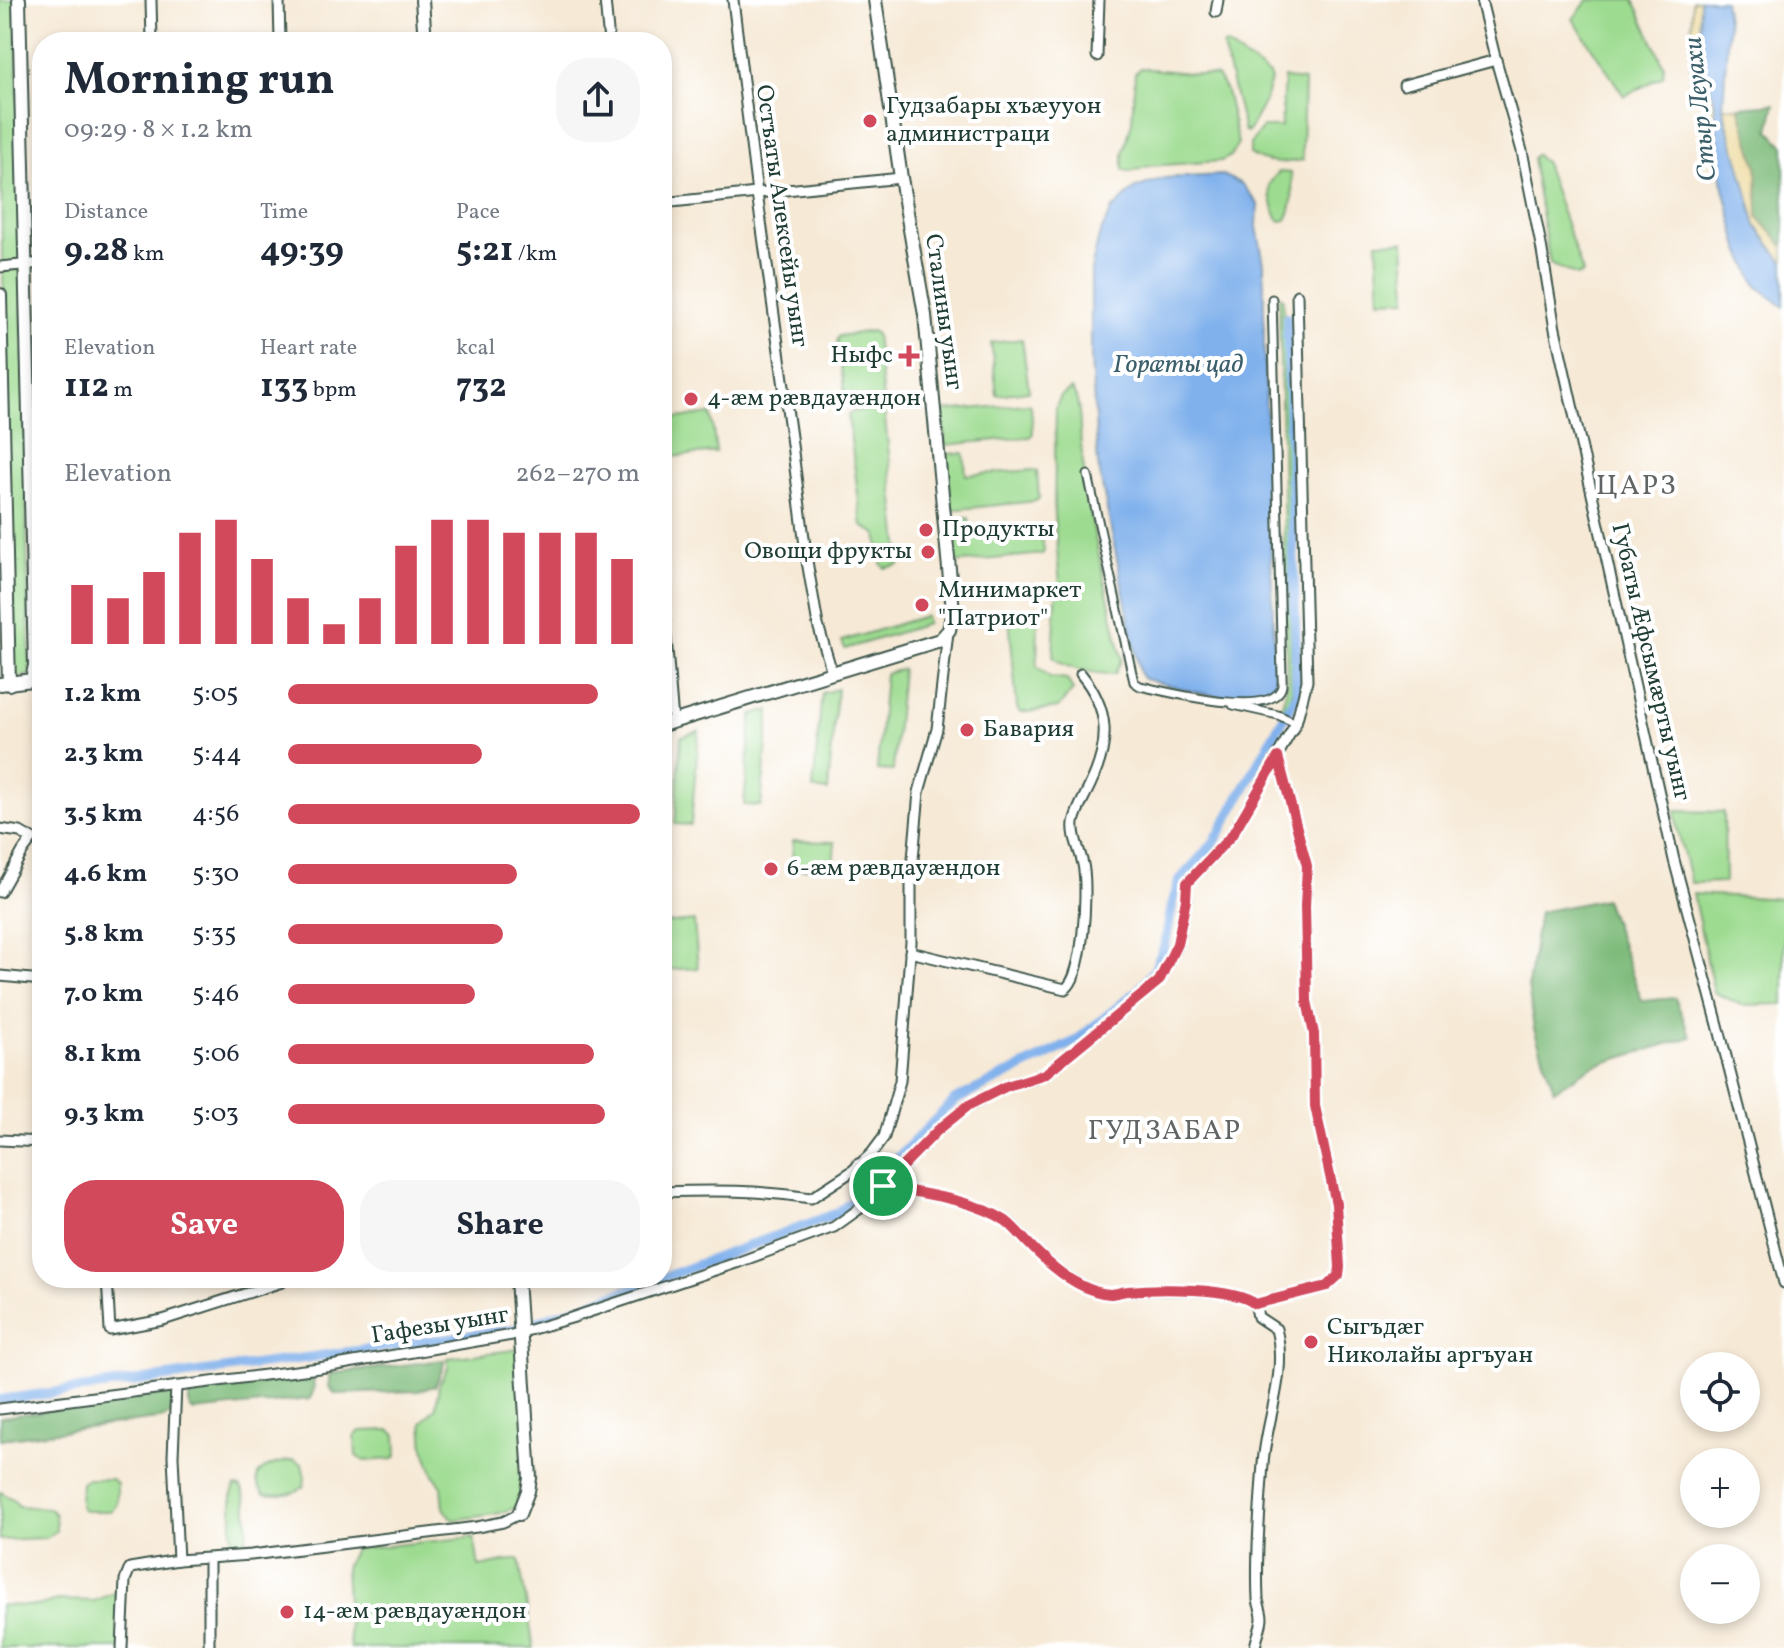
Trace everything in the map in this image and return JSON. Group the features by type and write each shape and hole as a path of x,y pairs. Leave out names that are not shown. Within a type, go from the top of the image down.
{"street":[{"path":"19,0 32,532"},
{"path":"151,0 152,32"},
{"path":"279,0 280,32"},
{"path":"422,0 424,32"},
{"path":"605,0 608,32"},
{"name":"Остъаты Алексейы уынг","path":"733,0 807,561 818,625 832,672"},
{"name":"Сталины уынг","path":"875,0 925,315 953,611 949,630"},
{"path":"1097,56 1099,0"},
{"path":"1216,12 1218,0"},
{"name":"Губаты Æфсымæрты уынг","path":"1481,0 1522,151 1558,343 1674,860 1784,1283"},
{"path":"1404,85 1496,60"},
{"path":"672,202 901,178"},
{"path":"0,267 32,264"},
{"path":"0,295 4,684 32,680"},
{"path":"672,1284 834,1227 859,1209 938,1130 969,1105 1007,1086 1045,1074 1159,981 1177,944 1187,883 1232,835 1296,723 1307,681 1297,295"},
{"path":"1222,703 1266,699 1275,695 1282,685 1272,299"},
{"path":"1088,475 1134,682 1140,686 1278,715 1296,723"},
{"path":"672,721 940,640 949,630"},
{"path":"672,1192 763,1191 811,1198 861,1167 884,1137 900,1081 919,792 937,729 949,630"},
{"path":"910,952 1065,989 1071,985 1083,937 1085,882 1075,820 1104,745 1101,707 1094,690 1081,674"},
{"path":"1255,1304 1327,1286 1339,1275 1340,1267 1336,1204 1315,1106 1314,1034 1307,1001 1307,866 1278,757"},
{"path":"0,829 20,832 32,839 0,892"},
{"path":"0,976 32,979"},
{"path":"0,1140 32,1142"},
{"path":"861,1167 881,1185 972,1205 1007,1222 1068,1278 1091,1289 1111,1294 1195,1289 1239,1297 1255,1304 1258,1317 1276,1329 1280,1344 1275,1404 1263,1460 1258,1573 1258,1604 1262,1619 1255,1648"},
{"path":"108,1288 110,1330 163,1320 263,1288"},
{"path":"518,1288 521,1332 661,1288"},
{"name":"Гафезы уынг","path":"0,1409 319,1368 521,1332 530,1478 519,1514 503,1522 477,1527 130,1568 125,1580 122,1648"},
{"path":"176,1386 173,1456 178,1560"},
{"path":"209,1559 209,1648"}],"green space":[{"path":"0,0 16,0 21,261 4,262 2,260"},
{"path":"1588,0 1634,0 1664,66 1663,76 1624,96 1573,19"},
{"path":"1226,45 1269,75 1271,80 1264,103 1248,132 1244,131 1223,47"},
{"path":"1141,68 1217,76 1226,91 1238,143 1231,156 1221,161 1149,166 1130,172 1123,170 1123,154 1132,122 1135,73"},
{"path":"1284,78 1304,81 1303,160 1269,162 1250,154 1250,144 1263,127 1281,127"},
{"path":"1775,104 1769,130 1784,146 1784,247 1758,217 1757,167 1739,107"},
{"path":"1536,154 1545,163 1583,273 1577,276 1550,264 1532,158"},
{"path":"1279,172 1291,173 1292,191 1289,214 1286,220 1280,221 1274,212 1269,189"},
{"path":"1404,241 1407,299 1380,300 1377,242"},
{"path":"21,269 30,675 14,677 3,273 4,270"},
{"path":"1281,296 1292,689 1284,710 1281,709 1287,686"},
{"path":"872,331 876,334 883,399 881,402 851,406 846,402 837,340 839,336"},
{"path":"1022,339 1029,391 997,395 991,343"},
{"path":"1071,389 1078,408 1093,525 1122,659 1115,674 1073,668 1053,657 1056,598 1060,586 1054,515 1056,407 1061,396"},
{"path":"1029,404 1033,433 1030,437 945,445 943,411"},
{"path":"882,408 901,562 885,568 877,534 862,526 848,416 851,412"},
{"path":"711,414 716,452 672,457 672,419"},
{"path":"964,453 966,475 1037,471 1039,498 1036,501 951,510 946,454"},
{"path":"969,518 972,537 1040,531 1044,552 954,563 952,519"},
{"path":"1035,615 1038,618 1037,666 1050,677 1067,679 1073,690 1058,708 1020,713 1017,708 1009,617"},
{"path":"925,616 927,624 845,649 842,641"},
{"path":"902,669 893,771 877,770 885,674"},
{"path":"837,689 828,791 813,789 822,693"},
{"path":"770,710 761,806 744,805 752,715"},
{"path":"699,731 691,825 675,824 681,737"},
{"path":"1675,811 1724,812 1725,882 1691,883"},
{"path":"793,841 835,842 833,868 792,869"},
{"path":"1693,894 1784,899 1784,1004 1741,1005 1714,992"},
{"path":"1605,899 1642,1001 1675,998 1691,1037 1593,1066 1554,1090 1534,1029 1528,986 1539,912"},
{"path":"694,921 698,968 672,969 672,923"},
{"path":"521,1349 534,1479 518,1507 496,1514 453,1520 444,1508 442,1487 424,1448 422,1423 436,1407 439,1384 448,1368 448,1358"},
{"path":"444,1360 435,1386 418,1391 335,1394 329,1387 329,1374"},
{"path":"313,1376 314,1389 310,1399 194,1411 189,1407 189,1392"},
{"path":"176,1393 176,1411 165,1418 0,1439 0,1417"},
{"path":"390,1430 396,1435 397,1455 393,1459 364,1461 356,1456 355,1436 360,1431"},
{"path":"293,1460 302,1464 304,1487 285,1494 264,1494 258,1485 259,1473 270,1465"},
{"path":"87,1479 112,1479 117,1484 117,1504 111,1511 84,1511 80,1506 81,1483"},
{"path":"235,1486 243,1492 247,1508 248,1527 243,1549 233,1548 232,1542 232,1494"},
{"path":"0,1492 19,1506 49,1508 55,1514 56,1531 46,1538 0,1540"},
{"path":"474,1537 479,1567 519,1559 534,1648 350,1648 345,1568 354,1549"},
{"path":"120,1591 122,1648 0,1648 0,1605 37,1606 58,1600 94,1601"}],"sand":[{"path":"1692,0 1700,0 1699,58 1714,99 1716,124 1691,79"},
{"path":"1723,107 1739,107 1757,167 1758,217 1784,247 1784,263 1756,226"}],"water":[{"name":"Стыр Леуахи","path":"1700,0 1724,0 1728,26 1723,107 1756,226 1784,263 1784,307 1757,286 1739,248 1720,171 1714,99 1699,58"},
{"name":"Горӕты цад","path":"1223,175 1242,184 1258,204 1257,227 1264,263 1264,352 1277,685 1275,691 1242,697 1193,692 1144,679 1140,674 1098,465 1091,359 1091,270 1099,236 1112,210 1135,188 1164,178"}],"waterway":[{"path":"672,1274 838,1213 869,1187 955,1100 1076,1041 1139,990 1155,969 1165,945 1179,881 1214,843 1297,694 1287,318"},
{"path":"529,1325 634,1288"},
{"path":"0,1400 516,1329"}],"place":[{"name":"Гудзабары хъæууон администраци","path":"870,121"},
{"name":"Ныфс","path":"909,356"},
{"name":"4-æм рӕвдауӕндон","path":"691,399"},
{"name":"Продукты","path":"926,530"},
{"name":"Овощи фрукты","path":"928,552"},
{"name":"Минимаркет \"Патриот\"","path":"922,605"},
{"name":"Бавария","path":"967,730"},
{"name":"6-æм рӕвдауӕндон","path":"771,869"},
{"name":"Сыгъдæг Николайы аргъуан","path":"1311,1342"},
{"name":"14-æм рӕвдауӕндон","path":"287,1612"}],"district":[{"name":"ЦАРЗ","path":"1637,486"},
{"name":"ГУДЗАБАР","path":"1165,1131"}],"route":[{"path":"1278,757 1307,866 1307,1001 1314,1034 1315,1106 1336,1204 1339,1275 1327,1286 1255,1304 1239,1297 1195,1289 1111,1294 1068,1278 1007,1222 972,1205 883,1186 938,1130 969,1105 1007,1086 1045,1074 1159,981 1177,944 1187,883 1232,835 1278,757"}]}
